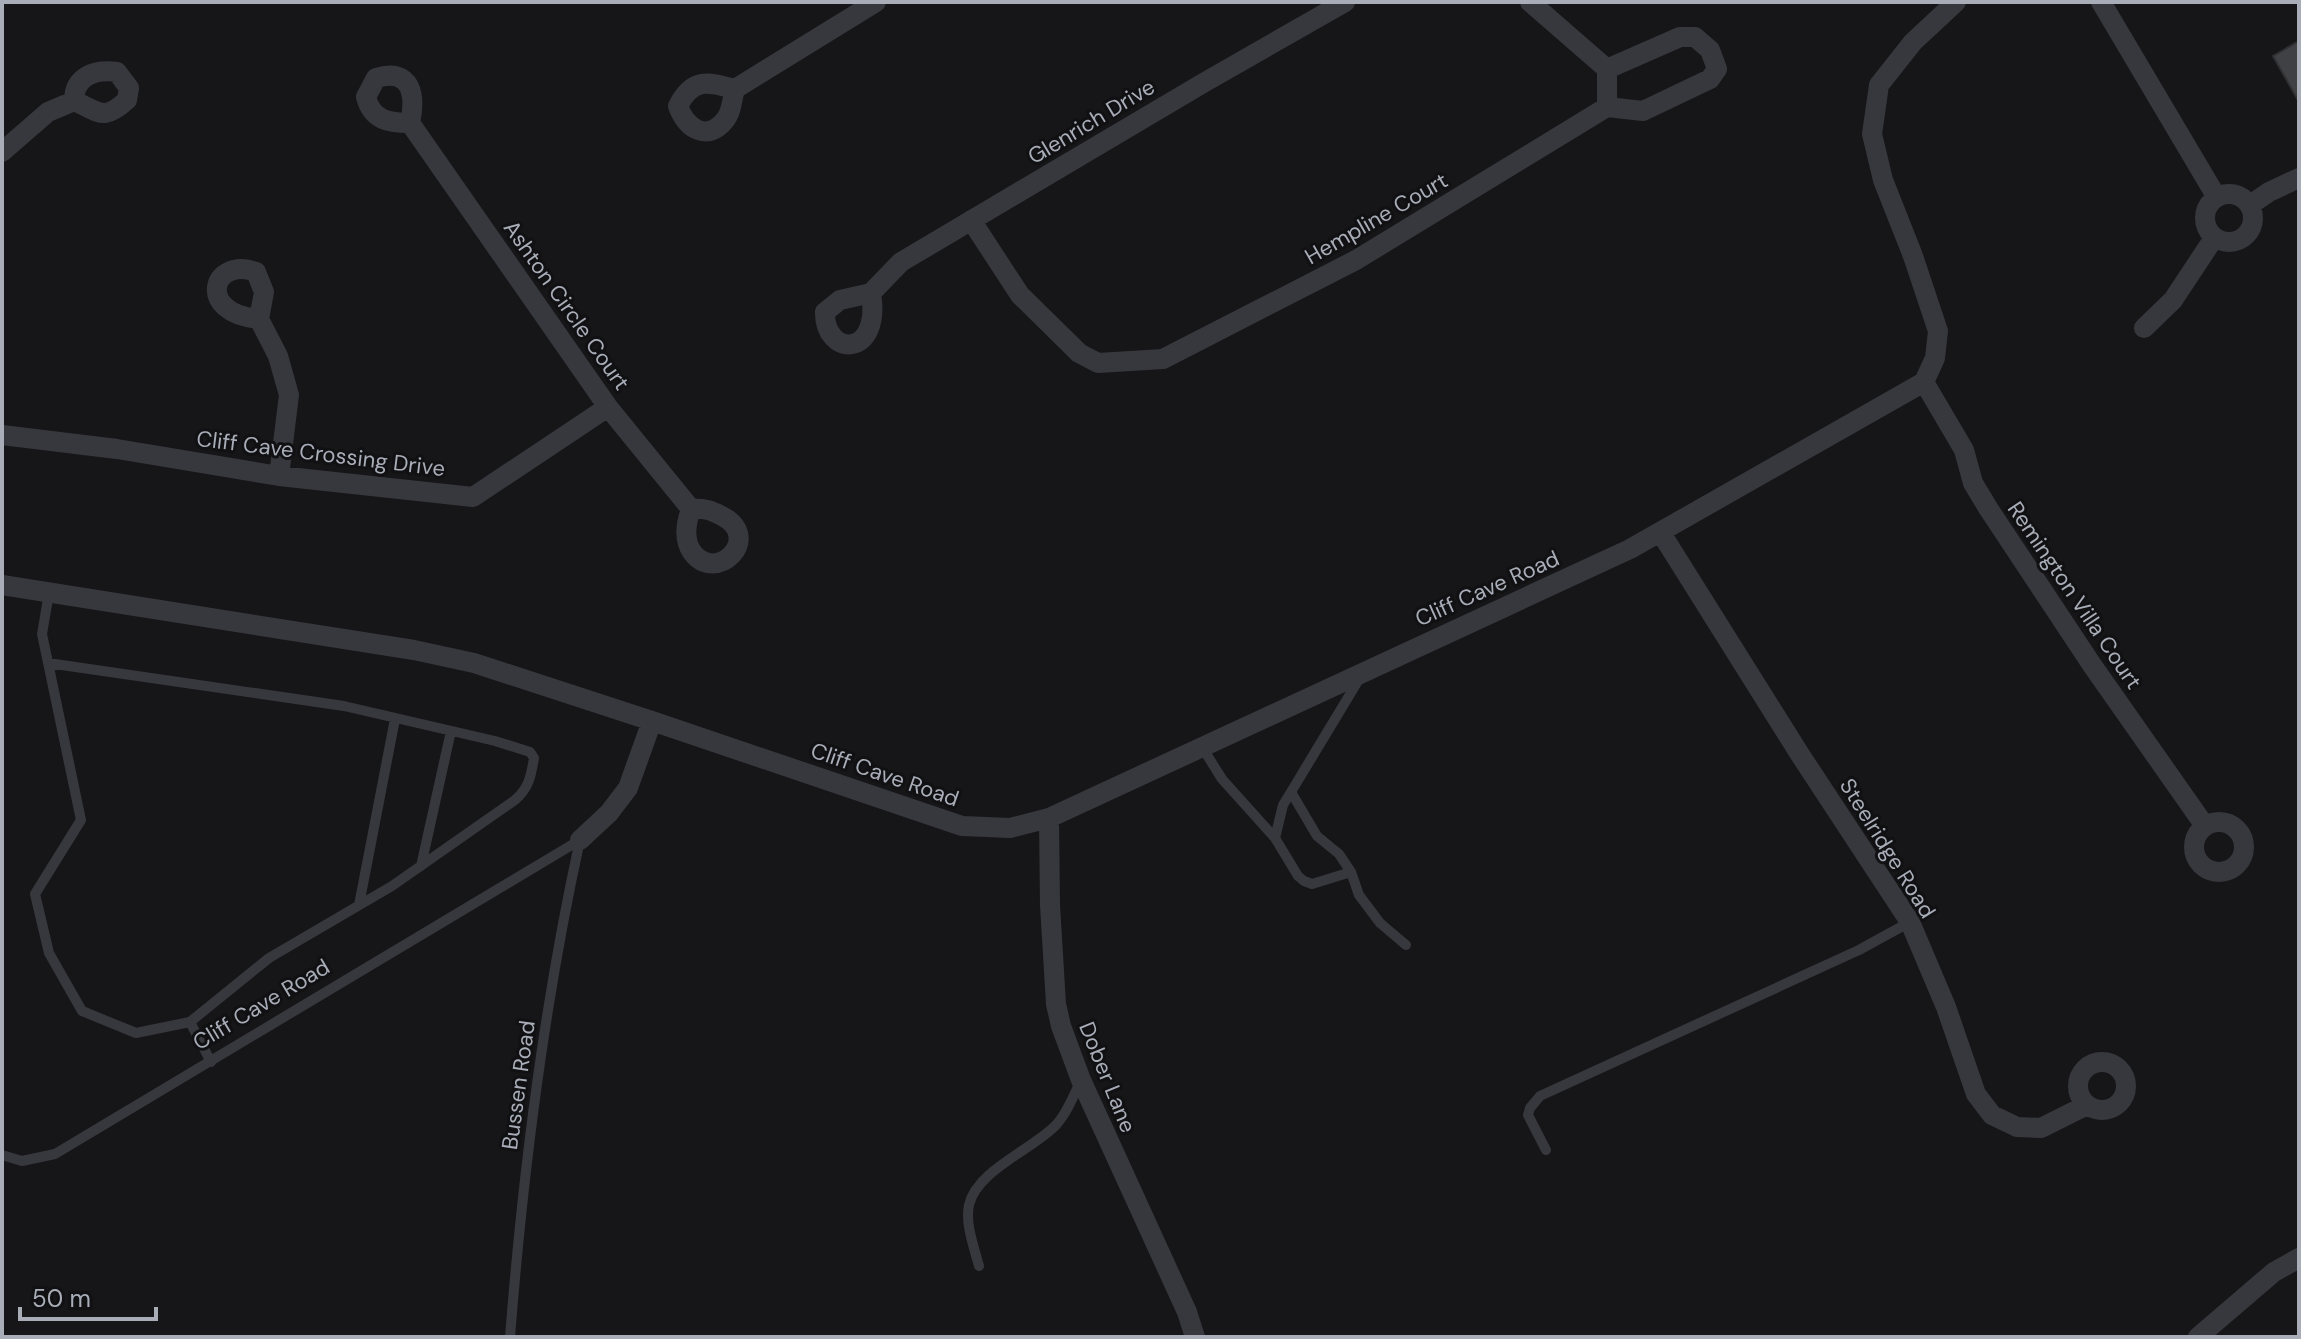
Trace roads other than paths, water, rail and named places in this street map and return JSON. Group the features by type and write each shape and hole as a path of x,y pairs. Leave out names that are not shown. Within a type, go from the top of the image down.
{"street":[{"name":"Glenrich Drive","path":"871,293 901,262 1345,2"},
{"path":"1530,2 1607,69 1607,107 1643,111 1710,79 1717,69 1710,50 1695,37 1680,37 1607,69"},
{"path":"1924,382 1935,358 1938,331 1883,180 1872,134 1879,85 1913,42 1956,2"},
{"path":"2101,2 2216,196"},
{"path":"735,89 867,5"},
{"path":"2,152 48,112 74,101"},
{"name":"Hempline Court","path":"971,220 1020,295 1079,353 1098,363 1163,359 1356,260 1607,107"},
{"name":"Ashton Circle Court","path":"410,123 608,407 691,509"},
{"path":"2250,205 2299,178"},
{"path":"2235,193 2250,205 2253,223 2249,232 2233,242 2214,238 2204,221 2205,212 2216,196 2235,193"},
{"path":"2144,328 2173,300 2214,238"},
{"path":"259,319 278,356 289,395 279,476"},
{"name":"Cliff Cave Road","path":"2,585 414,650 474,663 962,826 1010,828 1049,818 1630,549 1924,382"},
{"name":"Remington Villa Court","path":"1924,382 1964,450 1973,483 1988,508 2092,665 2205,826"},
{"name":"Cliff Cave Crossing Drive","path":"2,435 117,449 279,476 473,497 608,407"},
{"name":"Steelridge Road","path":"1661,533 1910,922 1946,1007 1976,1094 1992,1115 2017,1127 2041,1128 2087,1105"},
{"name":"Cliff Cave Road","path":"580,840 609,813 628,788 652,721"},
{"name":"Dober Lane","path":"1049,818 1056,1004 1061,1026 1081,1080 1187,1312 1195,1337"},
{"path":"2198,1337 2274,1272 2299,1258"}],"lane":[{"path":"48,663 344,706 530,752 534,758 532,772 524,792 515,800 421,866 269,958 190,1022 136,1033 82,1011 49,953 35,894 81,820 48,663 42,634 49,593"},
{"path":"1275,838 1283,805 1364,670"},
{"path":"359,905 395,719"},
{"path":"421,866 451,731"},
{"path":"1201,745 1222,779 1275,838 1298,876 1312,884 1351,872"},
{"path":"1291,792 1317,836 1339,854 1351,872 1359,895 1380,923 1406,945"},
{"name":"Cliff Cave Road","path":"2,1155 22,1161 55,1154 580,840"},
{"name":"Bussen Road","path":"510,1337 517,1244 537,1086 562,925 580,840"},
{"path":"1546,1150 1528,1115 1540,1096 1845,956 1910,922"},
{"path":"190,1022 211,1062"},
{"path":"979,1266 969,1224 969,1206 975,1190 1057,1124 1081,1080"}]}
